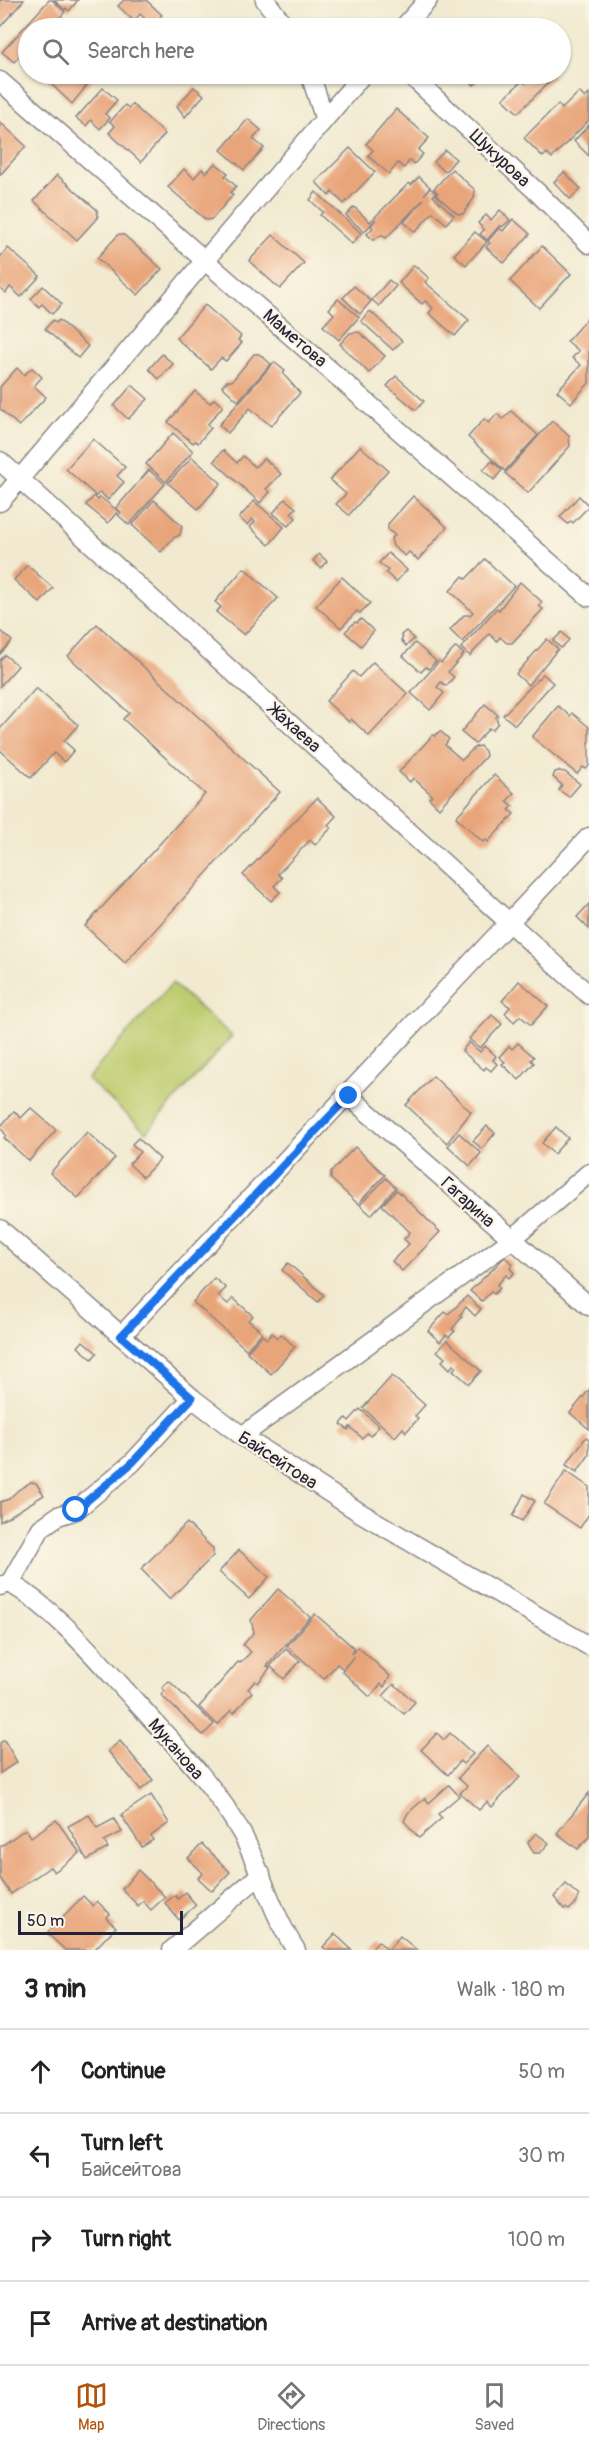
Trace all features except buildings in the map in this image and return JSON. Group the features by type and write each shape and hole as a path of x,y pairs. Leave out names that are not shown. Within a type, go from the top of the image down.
{"street":[{"path":"265,0 278,18"},
{"path":"412,18 428,0"},
{"name":"Маметова","path":"0,81 589,597"},
{"path":"313,84 324,117"},
{"path":"0,502 354,84"},
{"name":"Шукурова","path":"421,84 537,192 589,244"},
{"name":"Жахаева","path":"0,461 589,995"},
{"path":"121,1336 349,1096 589,837"},
{"name":"Гагарина","path":"349,1096 589,1306"},
{"path":"242,1436 511,1240 589,1173"},
{"name":"Байсейтова","path":"0,1229 192,1398 242,1436 359,1512 589,1646"},
{"path":"5,1584 41,1528 58,1516 76,1510 132,1463 192,1398"},
{"name":"Муканова","path":"5,1584 44,1604 184,1755 241,1833 261,1874 288,1946"},
{"path":"172,1950 261,1874"}],"green space":[{"path":"172,983 232,1036 146,1132 87,1079"}],"route":[{"path":"76,1510 132,1463 192,1398 121,1336 349,1096"}]}
